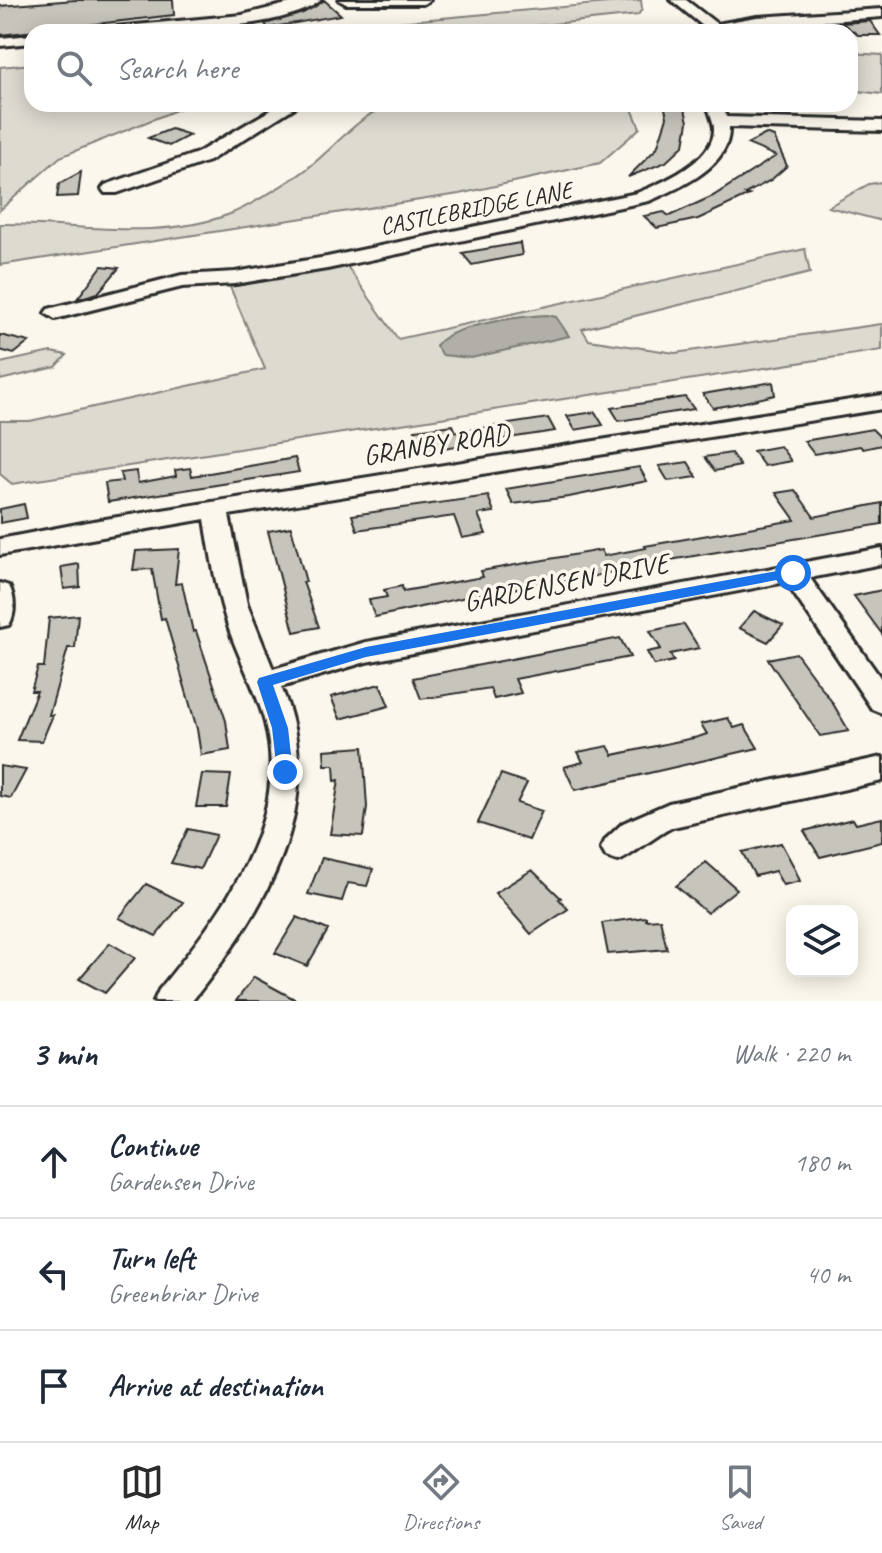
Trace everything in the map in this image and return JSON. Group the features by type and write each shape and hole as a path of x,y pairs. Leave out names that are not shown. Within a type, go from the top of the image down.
{"street":[{"path":"179,24 272,14 314,0"},
{"path":"346,0 423,0"},
{"path":"678,0 709,24"},
{"path":"740,24 772,19 882,13"},
{"path":"0,42 24,40"},
{"path":"111,189 203,157 278,112"},
{"path":"718,113 882,126"},
{"name":"CASTLEBRIDGE LANE","path":"55,313 182,281 235,278 327,263 643,197 679,182 706,162 719,143 718,113"},
{"name":"GRANBY ROAD","path":"0,547 216,509 882,402"},
{"path":"171,1001 210,954 237,912 265,855 279,815 285,772 283,742 239,619 216,509"},
{"name":"GARDENSEN DRIVE","path":"264,682 366,652 882,556"},
{"path":"793,573 882,702"},
{"path":"0,592 0,618"},
{"path":"617,848 646,824 669,815 882,769"}],"shaded area":[{"path":"641,0 642,9 638,15 553,24 376,24"},
{"path":"858,54 882,55 882,94 858,91"},
{"path":"24,65 24,112 171,112 60,157 0,210 0,67"},
{"path":"374,112 633,112 640,128 600,163 459,194 0,265 0,224 145,229 174,227 230,214 306,170"},
{"path":"882,182 882,221 828,207 869,184"},
{"path":"805,249 810,273 582,329 589,340 675,353 882,324 882,350 12,484 0,474 0,421 30,421 265,369 230,287 347,266 398,339"},
{"path":"547,315 556,317 569,336 471,358 442,355 436,346 455,332 470,327"},
{"path":"51,352 67,355 56,367 0,380 0,363"}],"building":[{"path":"75,0 173,0 174,15 96,24 24,24 24,32 0,35 0,6"},
{"path":"324,0 341,15 290,24 265,24 303,13"},
{"path":"870,21 880,35 858,35 858,24 842,23"},
{"path":"666,112 686,112 688,122 684,145 666,162 628,177 657,148"},
{"path":"171,129 190,135 169,146 148,138"},
{"path":"766,134 774,137 787,166 771,180 745,194 749,195 698,219 657,228 644,216 664,212 669,216 713,196 776,156 747,144"},
{"path":"81,172 78,196 57,197 59,184"},
{"path":"520,243 522,255 472,265 462,253"},
{"path":"102,266 119,268 98,293 77,299"},
{"path":"0,335 29,342 14,354 0,350"},
{"path":"773,382 775,395 713,408 703,394"},
{"path":"685,397 694,409 619,421 611,408"},
{"path":"595,412 603,425 575,430 567,416"},
{"path":"548,418 555,431 424,451 415,430 453,425 456,432"},
{"path":"872,429 882,439 882,445 814,454 804,441"},
{"path":"396,442 401,455 374,460 368,447"},
{"path":"780,446 791,461 764,466 753,451"},
{"path":"731,453 740,466 715,471 705,457"},
{"path":"295,458 299,472 108,502 105,483 122,481 120,473 136,471 138,483 176,476 175,470 190,468 192,476"},
{"path":"688,462 697,477 668,481 659,466"},
{"path":"639,467 647,481 569,497 513,504 506,489"},
{"path":"795,490 814,517 882,503 882,524 635,566 583,579 489,592 375,617 369,600 387,597 384,590 402,586 403,591 483,577 481,571 601,550 604,556 795,520 776,493"},
{"path":"488,496 494,512 478,514 486,534 462,538 454,516 357,530 352,515"},
{"path":"24,504 27,518 0,523 0,509"},
{"path":"291,527 306,582 303,582 319,627 294,632 268,531"},
{"path":"179,549 175,584 182,583 193,632 196,631 226,721 230,750 201,755 197,729 165,618 161,619 152,569 133,570 136,551"},
{"path":"79,564 80,587 64,589 61,567"},
{"path":"882,590 882,634 854,596"},
{"path":"754,611 783,625 768,642 739,628"},
{"path":"78,615 75,648 68,648 49,715 53,715 42,741 17,740 37,691 31,691 38,667 44,667 49,618"},
{"path":"684,624 699,648 670,654 674,661 654,665 647,652 661,649 650,631"},
{"path":"620,638 630,657 515,679 521,693 494,699 490,688 421,699 413,678"},
{"path":"796,653 849,731 820,736 768,659"},
{"path":"380,684 389,706 340,719 331,697"},
{"path":"728,718 734,728 744,725 758,748 575,790 564,767 583,762 578,752 608,746 613,755 698,737 707,734 701,724"},
{"path":"363,747 367,807 363,836 330,834 339,780 335,781 334,765 325,765 324,750"},
{"path":"0,766 26,770 11,798 0,796"},
{"path":"202,774 231,775 226,807 196,807"},
{"path":"501,774 527,783 517,803 542,811 529,840 478,823"},
{"path":"882,818 882,842 820,857 804,831 853,819 856,824"},
{"path":"188,829 216,835 200,869 171,863"},
{"path":"781,843 800,881 783,885 775,871 755,876 742,852"},
{"path":"322,858 373,869 367,886 348,883 342,901 308,894"},
{"path":"706,862 737,889 707,913 676,886"},
{"path":"532,870 568,909 531,934 495,893"},
{"path":"146,884 183,902 156,936 119,918"},
{"path":"297,917 328,930 307,966 275,953"},
{"path":"646,917 646,920 660,919 667,949 608,954 602,923"},
{"path":"110,943 135,958 105,993 79,979"},
{"path":"254,977 298,1001 236,1001"}],"route":[{"path":"285,772 280,728 264,682 366,652 793,573"}]}
